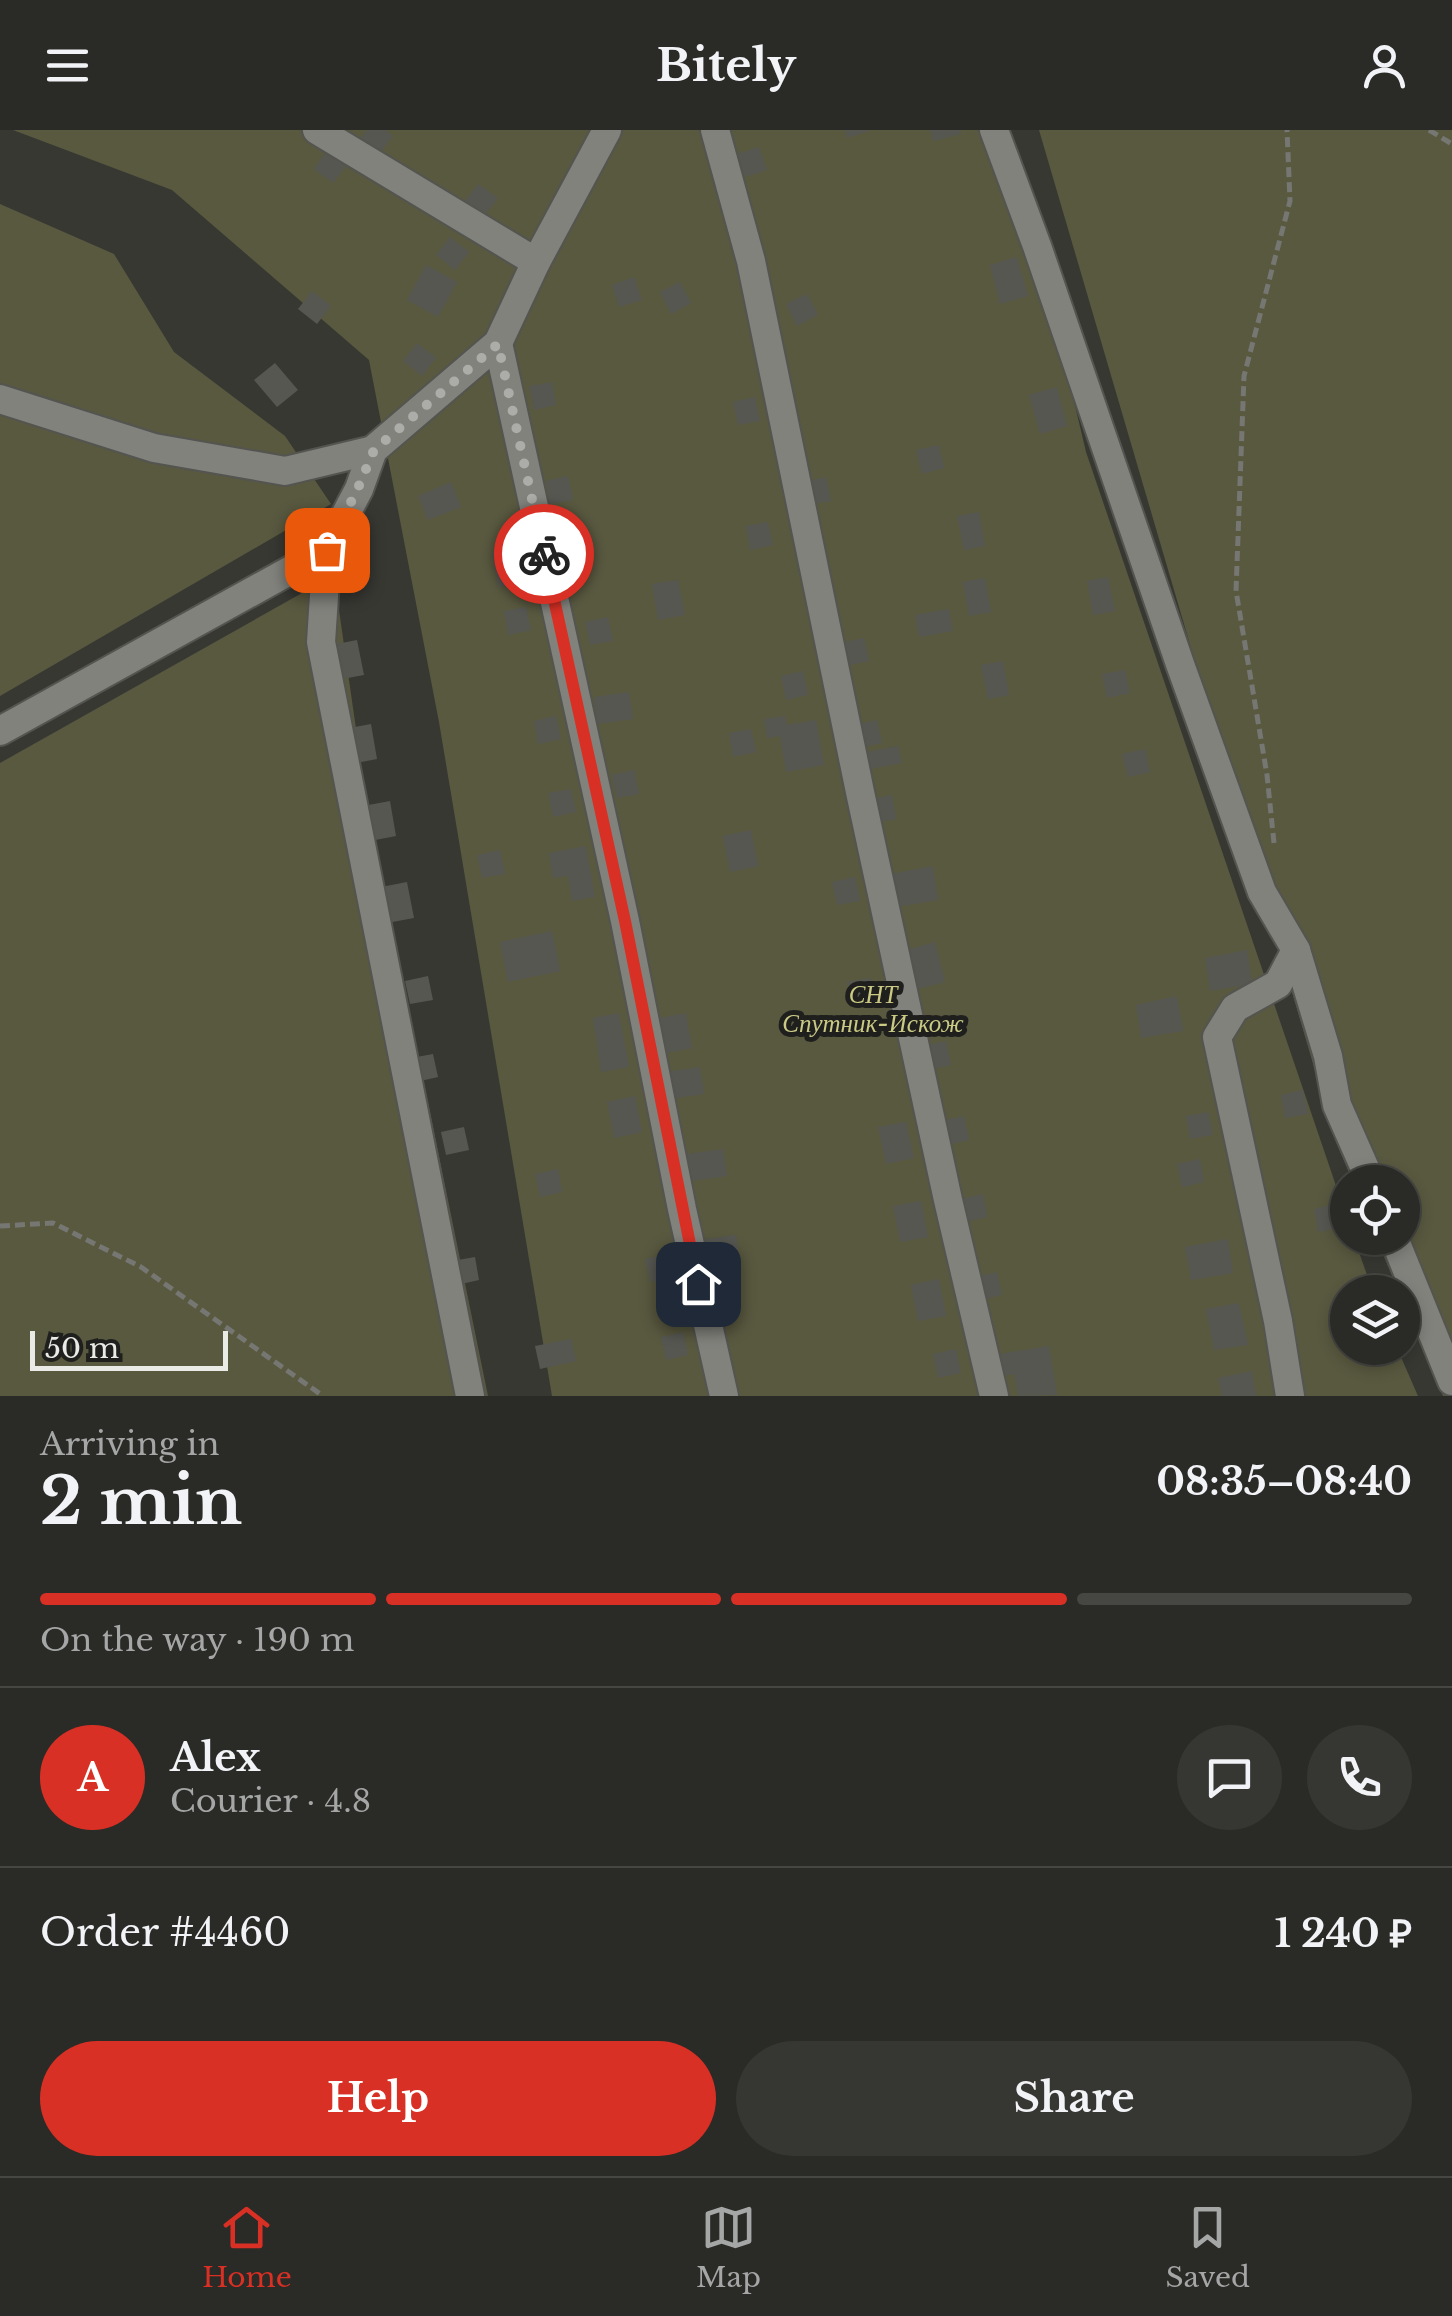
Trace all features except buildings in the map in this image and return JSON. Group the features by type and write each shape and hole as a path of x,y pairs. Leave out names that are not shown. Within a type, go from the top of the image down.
{"street":[{"path":"316,130 536,262"},
{"path":"470,1396 321,642 327,550 374,450 498,344 536,262 607,130"},
{"path":"715,130 751,261 864,812 994,1396"},
{"path":"994,130 1038,246 1262,892 1296,950 1328,1056 1337,1105 1363,1165"},
{"path":"498,344 724,1396"},
{"path":"0,399 154,448 285,470 374,450"},
{"path":"0,731 327,550"},
{"path":"1290,1396 1218,1037 1234,1008 1278,984 1296,950"},
{"path":"1401,1255 1452,1381"}],"path":[{"path":"1275,845 1236,591 1244,376 1290,201 1287,130"},
{"path":"1429,130 1452,144"},
{"path":"0,1226 53,1223 141,1267 323,1396"}],"green space":[{"name":"СНТ Спутник-Искож","path":"13,130 1010,130 1086,452 1330,1168 1330,1255 1360,1255 1367,1275 1330,1275 1330,1365 1404,1365 1418,1396 552,1396 439,722 369,360 172,190"},
{"path":"1039,130 1452,130 1452,1396 1443,1396 1420,1341 1420,1275 1392,1275 1383,1255 1420,1255 1420,1165 1346,1165"},
{"path":"0,204 114,254 174,352 285,436 331,504 0,696"},
{"path":"334,575 366,799 488,1396 0,1396 0,763"}],"way so far":[{"path":"327,550 374,450 498,344 544,554"}],"route":[{"path":"544,554 625,921 698,1284"}]}
